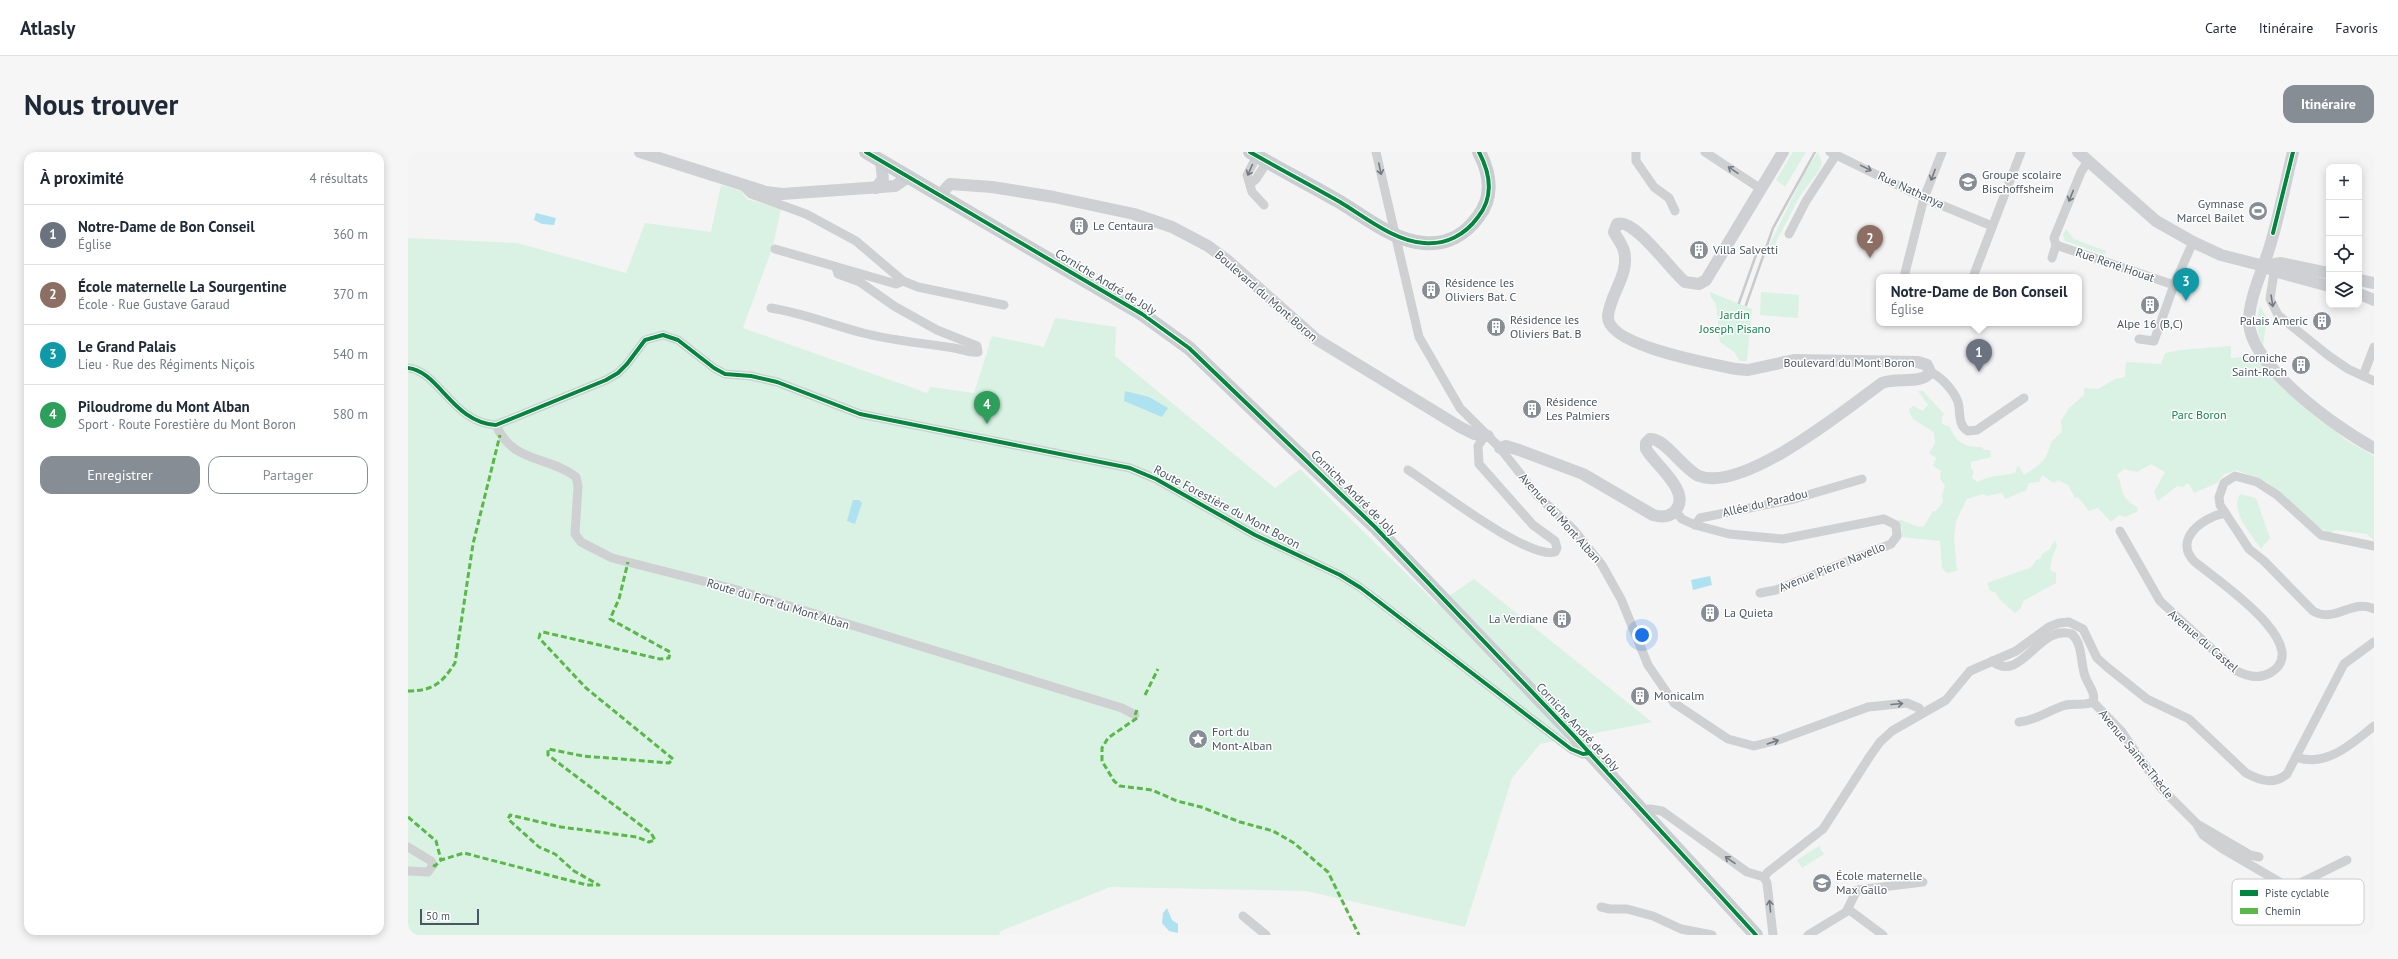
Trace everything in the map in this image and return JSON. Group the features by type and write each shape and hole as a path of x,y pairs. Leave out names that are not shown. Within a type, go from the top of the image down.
{"main road":[{"name":"Corniche André de Joly","path":"866,152 1142,314 1189,348 1375,527 1590,753 1756,935"},
{"path":"1258,157 1394,234 1415,242 1435,243 1453,238 1472,225 1483,211 1489,193 1489,179 1478,152"}],"street":[{"path":"640,152 743,186 782,194 895,186 908,177"},
{"name":"Avenue du Mont Alban","path":"1376,152 1419,337 1460,408 1486,437 1500,448 1537,495 1574,530 1602,565 1621,599 1648,665 1659,684 1674,703 1704,724 1736,742 1744,745 1762,746 1868,707 1908,703 1919,708 1922,713"},
{"path":"1705,152 1761,189"},
{"name":"Boulevard du Mont Boron","path":"1675,511 1679,504 1679,493 1646,449 1646,443 1650,439 1659,440 1686,468 1700,476 1714,478 1728,477 1755,467 1785,451 1882,383 1894,379 1925,379 1930,372 1927,365 1923,363 1846,360 1794,360 1748,370 1736,369 1657,351 1620,333 1611,326 1609,322 1609,310 1625,262 1624,250 1614,232 1616,224 1628,226 1648,242 1685,282 1699,284 1706,280 1783,152"},
{"path":"1905,274 1924,198 1942,152"},
{"path":"1974,274 2020,152"},
{"path":"2078,152 2156,221 2192,242 2221,255 2271,267 2326,285"},
{"path":"2293,152 2271,267 2270,299 2278,315 2323,353 2348,369 2374,381"},
{"path":"1638,153 1636,160 1654,187 1670,198 1675,211"},
{"path":"1789,234 1833,153"},
{"name":"Rue Nathanya","path":"1833,153 1924,198 1992,226"},
{"path":"1258,157 1247,175 1252,192 1264,205"},
{"path":"876,188 883,179 881,161"},
{"path":"2052,258 2056,245 2054,238 2081,172 2088,161"},
{"name":"Boulevard du Mont Boron","path":"939,196 950,184 992,187 1131,213 1172,227 1208,246 1227,260 1316,339 1460,427 1486,437"},
{"path":"743,186 750,194 806,214 856,241 903,281 918,287 1004,305"},
{"path":"1400,258 1404,250 1415,242"},
{"path":"2139,339 2154,341 2192,242"},
{"name":"Rue René Houat","path":"2056,245 2174,286"},
{"path":"775,249 896,284 903,281"},
{"path":"771,308 800,313 864,334 906,342 954,348 974,353 978,352 977,346 937,330 894,306 860,282 838,274 836,267"},
{"path":"2271,267 2326,273"},
{"path":"2271,267 2249,322 2252,340 2257,349 2263,358 2300,394 2332,421 2374,448"},
{"path":"2362,281 2374,283"},
{"path":"2362,295 2374,300"},
{"name":"Route Forestière du Mont Boron","path":"496,425 606,380 618,373 627,364 645,340 663,335 678,340 720,372 732,375 751,376 777,382 860,414 1130,468 1156,478 1255,535 1345,578 1415,628 1571,749 1583,754 1590,753"},
{"path":"2363,376 2374,347"},
{"path":"408,368 428,378 464,414 488,425 496,425"},
{"path":"1930,372 1941,378 1958,402 1962,426 1968,430 1977,430 2024,398"},
{"name":"Route du Fort du Mont Alban","path":"496,425 500,435 509,445 532,459 570,472 576,477 578,486 575,534 581,542 612,558 734,589 1122,708 1135,715"},
{"path":"1408,470 1511,540 1548,554 1555,552 1557,548 1555,541 1533,525 1479,464 1478,446 1486,437"},
{"path":"1500,448 1506,446 1519,450 1583,474 1653,514 1665,516 1675,511 1682,519 1695,525"},
{"path":"2374,546 2321,535 2268,487 2244,478 2235,476 2229,478 2224,483 2219,496 2220,505 2254,554 2264,561 2313,611 2320,615 2330,616 2356,606 2365,606 2374,609"},
{"name":"Allée du Paradou","path":"1695,525 1700,518 1794,499 1862,479"},
{"name":"Avenue du Castel","path":"2120,532 2150,586 2169,612 2235,670 2244,676 2261,676 2269,674 2278,664 2281,650 2277,636 2259,614 2195,562 2189,556 2186,548 2188,539 2194,529 2205,519 2225,513"},
{"name":"Avenue Pierre Navello","path":"1695,525 1729,534 1783,539 1884,519 1896,525 1897,536 1891,544 1776,590 1760,593"},
{"path":"1764,877 1768,872 1823,829 1880,742 1892,731 1951,695 1970,671 2008,655 2029,643 2049,627 2059,623 2069,622 2077,624 2083,629 2097,658 2107,667 2147,699 2189,719 2246,773 2264,780 2279,780 2287,774 2344,664 2374,642"},
{"path":"1992,661 2005,667 2021,661 2044,640 2056,632 2072,634 2079,646 2085,676 2094,696 2093,702 2089,704 2065,706 2034,721 2019,722"},
{"path":"2008,655 2014,664"},
{"name":"Avenue Sainte-Thècle","path":"2093,702 2126,738 2160,787 2196,823 2250,855 2259,857"},
{"path":"2296,757 2309,759 2337,754 2345,750 2374,726"},
{"path":"1642,810 1658,810 1747,872 1764,877 1767,883 1773,935"},
{"path":"1656,826 1664,820 1670,819"},
{"name":"Avenue Sainte-Thècle","path":"2196,823 2203,835 2223,849 2275,879"},
{"path":"408,847 431,861 432,865 428,872 408,871"},
{"name":"Avenue Sainte-Thècle","path":"2308,879 2347,860"},
{"path":"1808,935 1848,909 1853,894 1857,890 1923,882"},
{"path":"1601,907 1610,909 1627,909 1653,916 1681,929 1712,935"},
{"path":"1848,909 1883,935"},
{"path":"1243,916 1266,935"}],"green space":[{"path":"1793,152 1806,152 1785,187 1776,180"},
{"path":"1818,152 1822,163 1820,169 1800,196 1776,242 1776,246 1768,248 1804,174"},
{"path":"721,185 741,191 747,199 781,209 773,246 743,328 927,393 931,387 974,393 992,336 1044,347 1055,318 1116,327 1115,356 1275,488 1300,469 1437,604 1474,579 1652,722 1540,744 1512,778 1465,927 1306,891 1110,887 1001,931 999,935 408,935 408,238 517,243 626,273 645,223 711,232"},
{"path":"2066,229 2074,239 2106,251 2105,255 2065,241 2063,235"},
{"name":"Jardin Joseph Pisano","path":"1710,292 1752,309 1747,361 1740,361 1734,352 1720,342 1716,304 1710,296"},
{"path":"1761,292 1799,295 1798,318 1760,315"},
{"path":"2260,306 2267,318 2263,346 2257,326"},
{"name":"Parc Boron","path":"2231,346 2231,358 2241,357 2249,352 2282,383 2285,390 2346,440 2374,456 2374,541 2367,534 2336,530 2330,533 2311,523 2267,482 2236,470 2225,474 2217,483 2194,493 2188,483 2183,487 2177,486 2158,501 2154,492 2165,472 2151,464 2137,472 2124,469 2117,475 2124,496 2138,508 2137,512 2125,517 2119,515 2111,522 2098,508 2089,511 2078,497 2075,498 2068,485 2058,480 2054,483 2042,475 2039,482 2029,483 2026,491 2020,492 2005,499 2002,493 1987,496 1983,494 1967,499 1956,521 1954,538 1957,571 1947,573 1942,568 1940,541 1901,537 1902,528 1898,519 1919,527 1924,526 1933,511 1936,511 1943,502 1942,495 1945,486 1940,478 1941,471 1933,466 1936,458 1929,453 1935,443 1934,433 1915,420 1910,414 1909,409 1913,406 1923,411 1928,405 1918,391 1923,391 1944,414 1942,424 1950,427 1958,440 1966,445 1982,447 1984,450 1990,450 1991,457 1971,462 1971,468 1974,471 1972,478 1978,482 1991,477 2015,473 2018,465 2024,475 2043,461 2052,442 2062,432 2061,421 2069,408 2084,395 2084,388 2098,389 2115,379 2125,377 2126,362 2161,364 2165,353 2180,350"},
{"path":"2240,494 2256,498 2270,538 2261,549 2247,530 2240,516 2238,501"},
{"path":"2055,540 2057,546 2052,558 2050,570 2056,573 2056,583 2023,601 2021,608 2015,613 1999,599 1995,592 1990,591 1987,583 2032,567 2036,560 2041,558 2042,554 2049,550"},
{"path":"1819,846 1824,854 1802,868 1797,860"}],"water":[{"path":"536,213 556,218 554,225 542,224 534,220"},
{"path":"1125,391 1149,397 1168,408 1162,417 1124,401"},
{"path":"853,500 859,500 862,503 855,524 847,521"},
{"path":"1710,576 1712,585 1693,590 1691,580"},
{"path":"1167,908 1172,920 1178,924 1178,933 1169,931 1162,923 1163,913"}],"railway":[{"path":"1746,305 1773,228 1815,152"},
{"path":"1739,303 1757,252"}],"marked path":[{"path":"408,691 417,691 436,684 446,676 455,663 473,544 500,435"},
{"path":"433,865 435,866 441,860 464,853 587,885 599,885 574,871 555,854 539,847 508,819 510,815 561,827 637,837 649,842 655,840 651,833 548,755 548,749 583,756 669,763 673,759 586,688 539,638 540,634 543,632 660,659 669,658 670,652 610,619 619,599 628,562"},
{"path":"1145,695 1158,669"},
{"path":"1135,715 1137,710"},
{"path":"1137,718 1108,738 1102,748 1102,761 1114,781 1120,786 1152,790 1177,801 1201,807 1240,822 1273,831 1294,843 1328,872 1359,935"},
{"path":"408,817 436,841 441,860"}],"cycle path":[{"path":"866,152 1142,314 1189,348 1375,527 1574,736 1756,935"},
{"path":"1250,152 1340,202 1391,233 1402,238 1424,243 1440,242 1454,238 1461,234 1473,223 1483,209 1489,185 1486,168 1479,152"},
{"path":"2273,233 2293,152"},
{"path":"408,368 419,371 429,378 457,407 468,416 481,422 496,425 606,380 618,373 627,364 645,340 663,335 678,340 714,368 725,374 751,376 777,382 860,414 1130,468 1156,479 1255,535 1340,575 1361,588 1571,749 1583,754 1590,753"}],"place":[{"name":"Groupe scolaire Bischoffsheim","path":"1968,182"},
{"name":"Gymnase Marcel Bailet","path":"2258,211"},
{"name":"Le Centaura","path":"1079,226"},
{"name":"Villa Salvetti","path":"1699,250"},
{"name":"École maternelle La Sourgentine","path":"1870,258"},
{"name":"Résidence les Oliviers Bat. C","path":"1431,290"},
{"name":"Le Grand Palais","path":"2186,301"},
{"name":"Alpe 16 (B,C)","path":"2150,305"},
{"name":"Palais Americ","path":"2322,321"},
{"name":"Résidence les Oliviers Bat. B","path":"1496,327"},
{"name":"Corniche Saint-Roch","path":"2301,365"},
{"name":"Notre-Dame de Bon Conseil","path":"1979,372"},
{"name":"Résidence Les Palmiers","path":"1532,409"},
{"name":"Piloudrome du Mont Alban","path":"987,424"},
{"name":"La Quieta","path":"1710,613"},
{"name":"La Verdiane","path":"1562,619"},
{"name":"Monicalm","path":"1640,696"},
{"name":"Fort du Mont-Alban","path":"1198,739"},
{"name":"École maternelle Max Gallo","path":"1822,883"}]}
